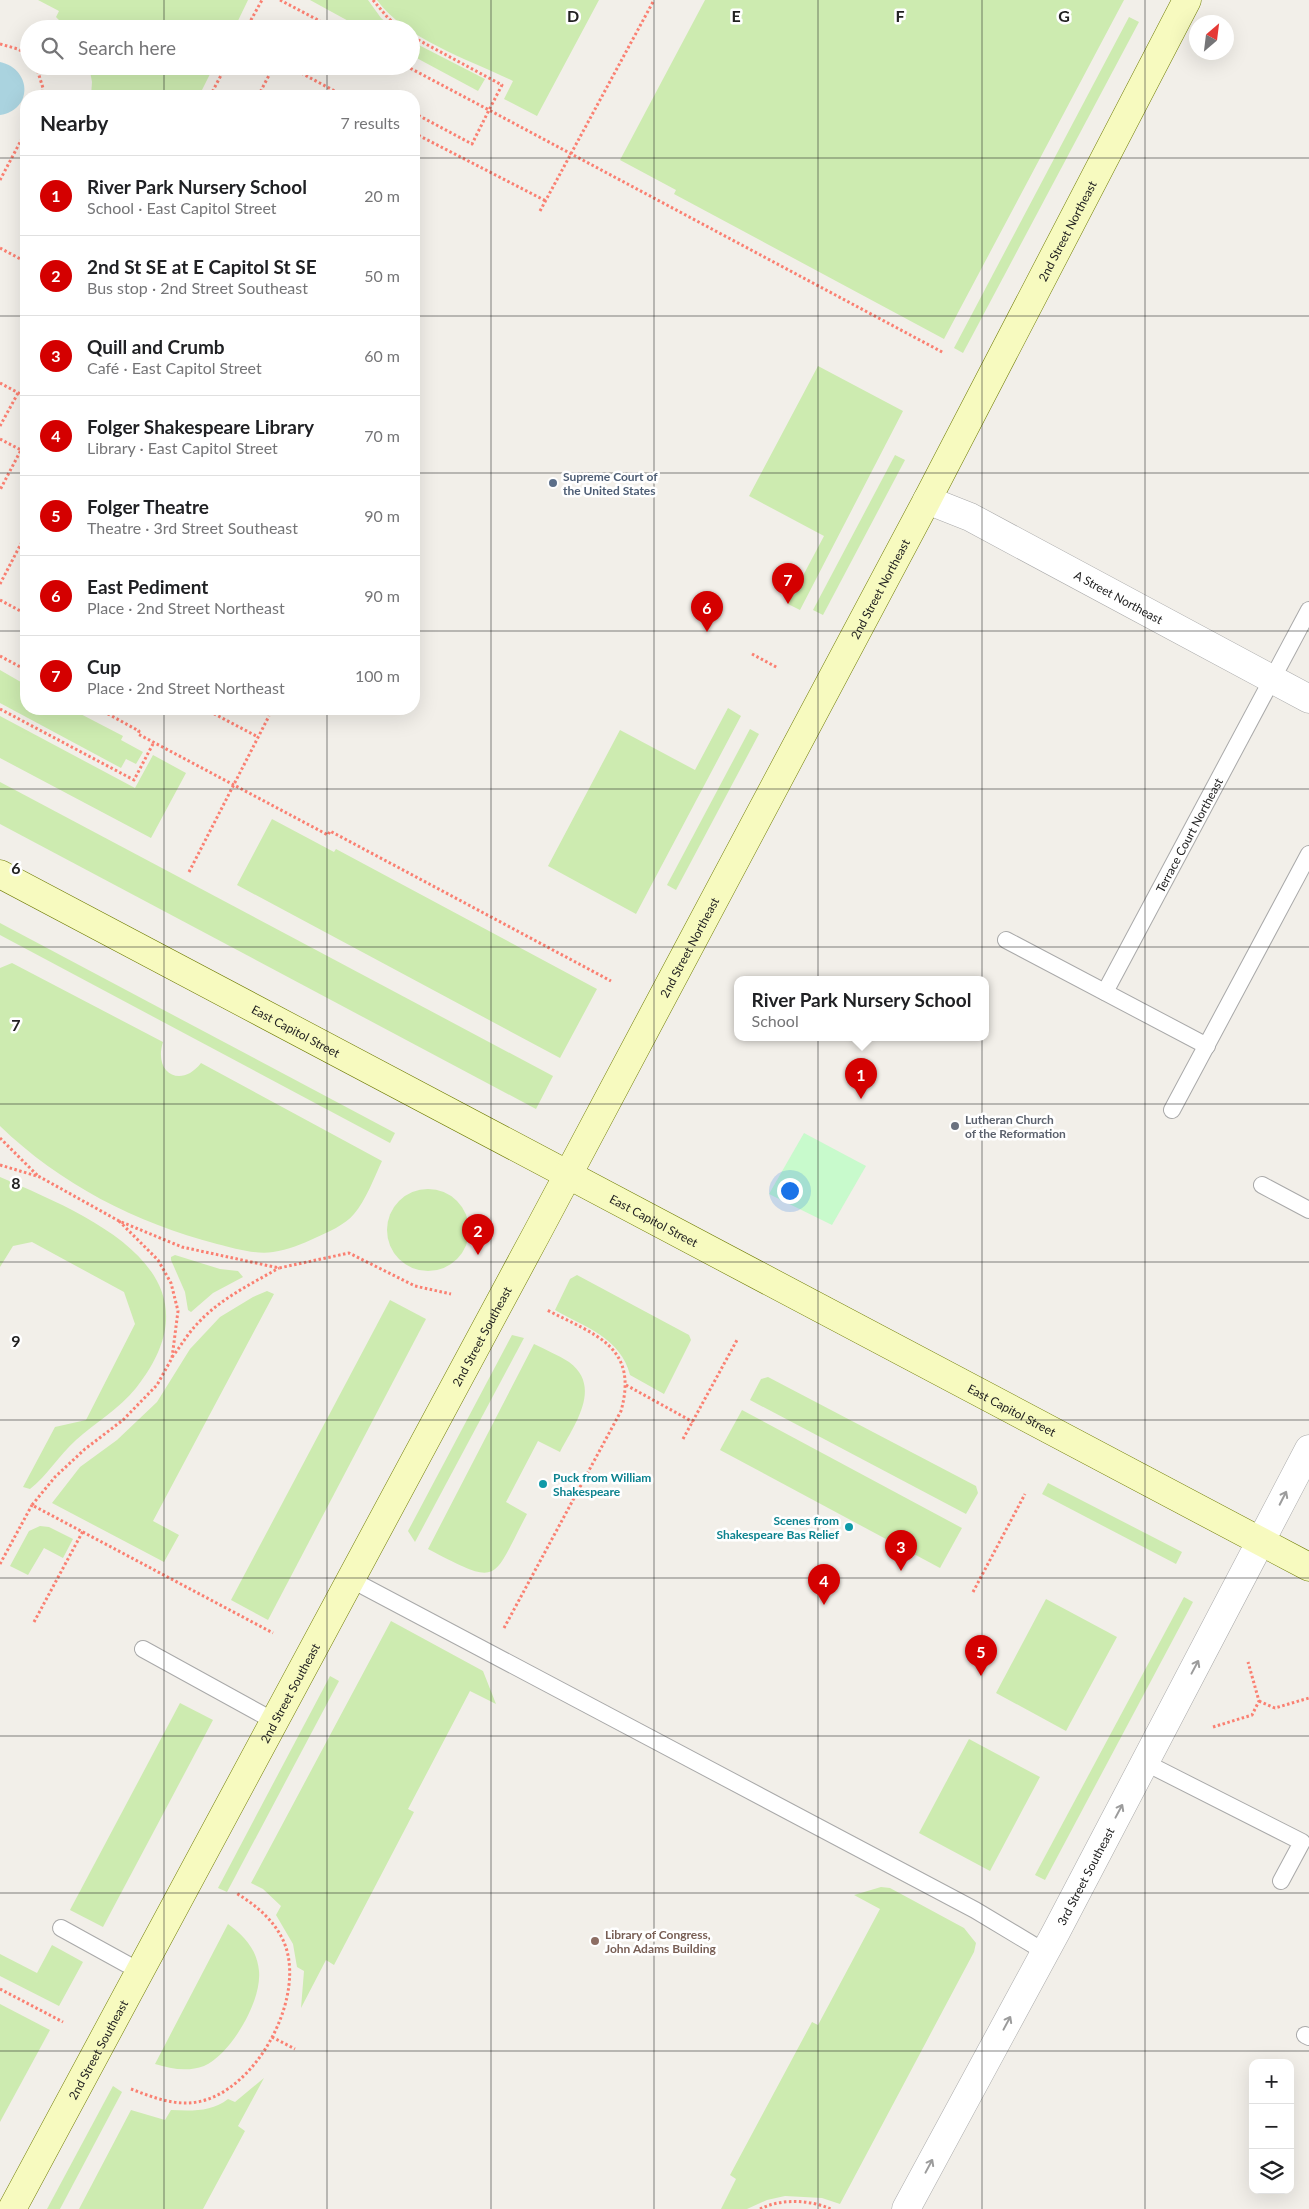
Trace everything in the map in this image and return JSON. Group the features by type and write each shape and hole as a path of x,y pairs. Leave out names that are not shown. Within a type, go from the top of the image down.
{"street":[{"name":"2nd Street Northeast","path":"567,1175 926,500 1187,0"},
{"name":"A Street Northeast","path":"926,500 970,517 1309,699"},
{"name":"East Capitol Street","path":"0,874 1309,1567"},
{"name":"2nd Street Southeast","path":"12,2209 141,1972 567,1175"},
{"name":"3rd Street Southeast","path":"906,2209 1045,1952 1309,1450"}],"lane":[{"name":"Terrace Court Northeast","path":"1105,992 1309,610"},
{"path":"1172,1110 1309,854"},
{"path":"1006,940 1207,1046"},
{"path":"1262,1185 1309,1210"},
{"path":"350,1579 966,1906 1045,1952"},
{"path":"143,1649 274,1721"},
{"path":"1144,1762 1302,1842 1281,1882"},
{"path":"61,1928 141,1972"}],"path":[{"path":"251,20 262,0"},
{"path":"280,0 318,20"},
{"path":"373,0 390,20"},
{"path":"540,211 654,0"},
{"path":"420,41 502,85 472,144 420,115"},
{"path":"0,44 20,49"},
{"path":"420,73 944,353"},
{"path":"38,75 42,90"},
{"path":"213,90 221,75"},
{"path":"261,90 269,75"},
{"path":"305,75 333,90"},
{"path":"420,136 546,201"},
{"path":"0,180 20,143"},
{"path":"0,248 20,259"},
{"path":"0,383 18,393 0,426"},
{"path":"0,438 20,449"},
{"path":"0,490 20,454"},
{"path":"0,584 20,546"},
{"path":"0,600 20,611"},
{"path":"752,654 778,668"},
{"path":"0,656 20,667"},
{"path":"0,709 134,780 154,742"},
{"path":"110,715 140,731 138,734 328,835 330,831 610,981"},
{"path":"216,715 258,737"},
{"path":"190,872 269,716"},
{"path":"0,1138 40,1177"},
{"path":"0,1164 40,1177 119,1221 182,1247 279,1268"},
{"path":"119,1221 158,1260 171,1284 178,1311 172,1358"},
{"path":"0,1564 32,1505 55,1477 85,1449 123,1420 157,1385 172,1358 198,1322 239,1290 279,1268 349,1253 415,1286 451,1294"},
{"path":"495,1626 503,1631 621,1411 626,1385 627,1376 614,1350 601,1339 547,1310"},
{"path":"683,1439 737,1340"},
{"path":"626,1385 693,1422"},
{"path":"973,1592 1025,1494"},
{"path":"32,1505 273,1633"},
{"path":"34,1622 83,1531"},
{"path":"1213,1727 1252,1715 1259,1701 1248,1662"},
{"path":"1259,1701 1275,1708 1309,1698"},
{"path":"131,2088 156,2099 178,2103 197,2102 218,2095 238,2082 249,2070 272,2037 286,2003 289,1981 289,1958 282,1938 269,1918 236,1893"},
{"path":"0,1989 63,2022"},
{"path":"272,2037 295,2050"},
{"path":"760,2209 784,2202 804,2201 831,2209"}],"green space":[{"path":"38,0 248,0 238,20 59,20 56,17 59,11"},
{"path":"310,0 368,0 383,20 347,20"},
{"path":"377,0 599,0 537,116 504,99 513,81 420,36 420,20 396,20"},
{"path":"705,0 1124,0 944,339 674,194 676,190 620,160"},
{"path":"1129,17 1139,22 963,353 954,348"},
{"path":"420,46 485,79 478,91 420,60"},
{"path":"91,75 210,75 202,90 91,90"},
{"path":"818,366 903,411 800,610 788,604 824,536 749,496"},
{"path":"895,455 905,460 823,615 813,610"},
{"path":"0,670 20,682 20,714 0,703"},
{"path":"728,708 741,716 636,914 548,866 620,730 695,770"},
{"path":"22,715 83,715 123,736 121,740 143,752 136,764 126,759 121,768"},
{"path":"0,716 135,788 153,755 186,773 151,838 0,758"},
{"path":"750,729 759,734 676,890 667,885"},
{"path":"0,782 553,1076 536,1109 0,824"},
{"path":"272,819 334,852 336,849 597,989 560,1058 237,885"},
{"path":"0,923 395,1133 390,1143 0,935"},
{"path":"12,963 163,1042 162,1062 165,1069 171,1074 185,1075 193,1071 201,1063 382,1161 358,1208 341,1225 300,1245 273,1252 252,1252 217,1244 157,1225 101,1199 48,1166 0,1126 0,968"},
{"path":"804,1133 866,1166 832,1225 769,1194"},
{"path":"0,1177 71,1210 106,1230 136,1253 157,1280 166,1311 160,1347 136,1388 115,1409 76,1440 30,1489 23,1487 55,1427 86,1420 135,1324 124,1292 32,1242 13,1246 0,1267"},
{"path":"428,1189 444,1192 457,1201 466,1214 469,1230 466,1246 457,1259 444,1268 428,1271 412,1268 399,1259 390,1246 387,1230 390,1214 399,1201 412,1192"},
{"path":"175,1255 220,1269 238,1271 243,1277 213,1293 191,1312 188,1310 185,1292 171,1260 171,1257"},
{"path":"577,1275 689,1335 691,1340 664,1394 630,1375 619,1352 600,1335 555,1310 570,1279"},
{"path":"267,1291 274,1294 153,1521 179,1535 164,1562 52,1503 80,1467 117,1440 157,1402 190,1349 220,1317 253,1297"},
{"path":"390,1300 426,1319 268,1620 231,1600"},
{"path":"512,1335 524,1338 415,1542 408,1531"},
{"path":"534,1344 569,1362 579,1372 584,1383 585,1394 578,1418 560,1452 538,1441 506,1502 527,1514 507,1554 499,1565 491,1571 482,1573 469,1569 428,1549"},
{"path":"768,1377 976,1486 978,1493 966,1514 750,1400 761,1379"},
{"path":"742,1410 962,1528 940,1568 720,1450"},
{"path":"1048,1483 1182,1552 1176,1564 1042,1494"},
{"path":"40,1526 49,1527 73,1539 63,1558 44,1548 28,1575 10,1566 29,1531"},
{"path":"1184,1597 1193,1602 1045,1880 1035,1875"},
{"path":"1046,1599 1117,1637 1066,1731 996,1693"},
{"path":"391,1621 483,1671 496,1704 470,1691 408,1809 414,1812 334,1965 326,1960 301,2008 304,1971 297,1967 293,1944 276,1915 281,1906 263,1889 251,1883"},
{"path":"330,1676 339,1681 227,1892 218,1888"},
{"path":"180,1703 213,1720 103,1927 70,1910"},
{"path":"969,1739 1040,1777 990,1871 919,1833"},
{"path":"881,1887 890,1888 964,1928 976,1943 974,1952 840,2204 822,2198 785,2196 767,2200 747,2209 721,2209 736,2179 730,2175 812,2022 818,2025 880,1909 854,1895"},
{"path":"228,1924 249,1944 258,1963 259,1983 250,2011 243,2025 224,2050 214,2060 204,2066 180,2069 155,2064"},
{"path":"52,1945 83,1962 59,2006 0,1976 0,1954 37,1973"},
{"path":"0,2004 50,2030 0,2122"},
{"path":"264,2078 238,2126 245,2131 203,2209 79,2209 131,2110 165,2120 171,2110 208,2108 228,2099 235,2102"},
{"path":"113,2086 122,2092 60,2209 47,2209"}],"water":[{"path":"0,62 11,66 18,73 23,81 24,89 20,90 20,103 18,106 11,112 0,115"}],"place":[{"name":"Supreme Court of the United States","path":"553,483"},
{"name":"Cup","path":"788,604"},
{"name":"East Pediment","path":"707,632"},
{"name":"River Park Nursery School","path":"861,1099"},
{"name":"Lutheran Church of the Reformation","path":"955,1126"},
{"name":"2nd St SE at E Capitol St SE","path":"478,1255"},
{"name":"Puck from William Shakespeare","path":"543,1484"},
{"name":"Scenes from Shakespeare Bas Relief","path":"849,1527"},
{"name":"Quill and Crumb","path":"901,1571"},
{"name":"Folger Shakespeare Library","path":"824,1605"},
{"name":"Folger Theatre","path":"981,1676"},
{"name":"Library of Congress, John Adams Building","path":"595,1941"}]}
